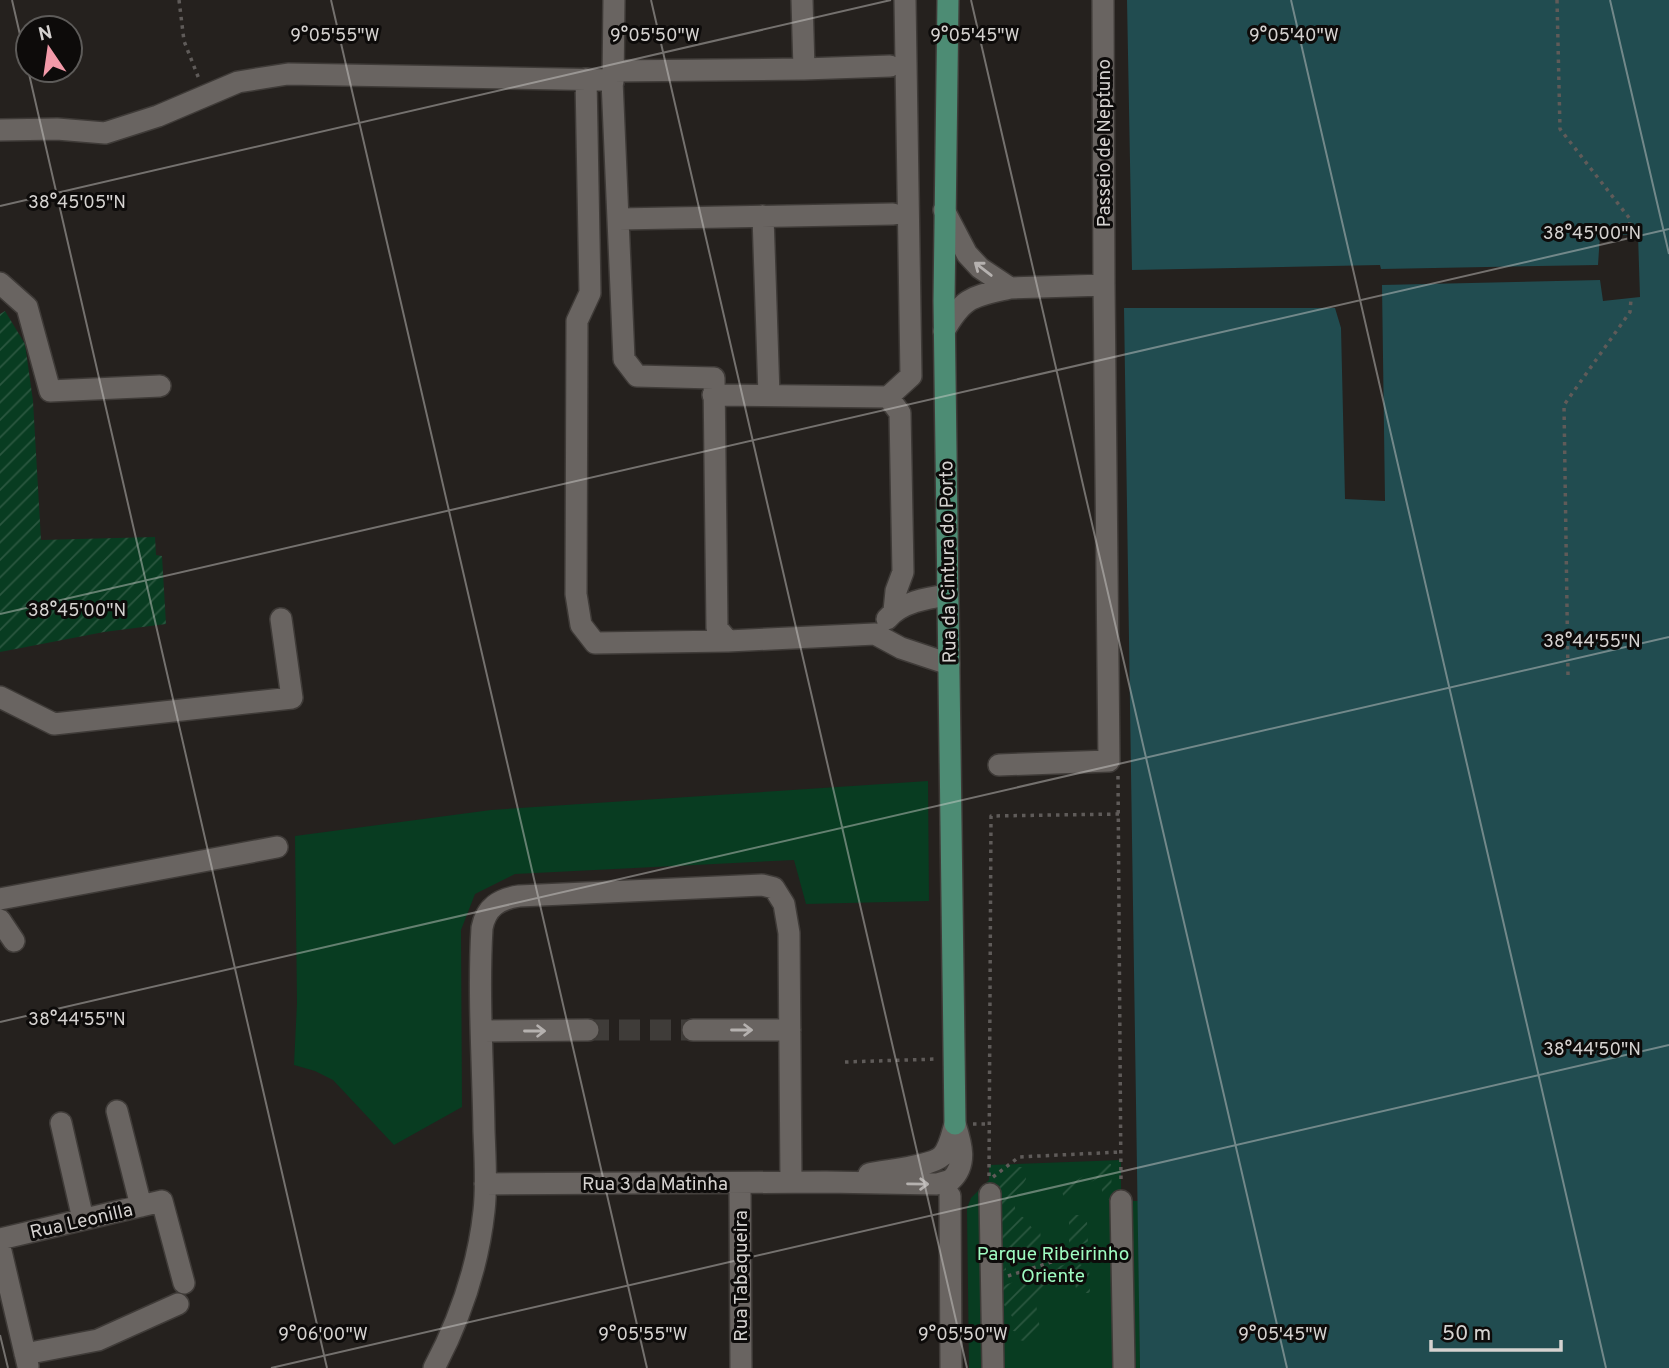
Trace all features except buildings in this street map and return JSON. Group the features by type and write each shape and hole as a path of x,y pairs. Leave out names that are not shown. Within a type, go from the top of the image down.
{"main road":[{"name":"Rua da Cintura do Porto","path":"948,0 944,331 955,1124"}],"street":[{"path":"614,0 613,78 624,359 637,376 714,378 717,628 728,640"},
{"path":"803,0 804,69"},
{"path":"713,395 888,397 911,376 905,0"},
{"name":"Passeio de Neptuno","path":"999,765 1109,761 1103,0"},
{"path":"0,130 57,129 105,134 158,116 238,82 288,74 612,80 890,66"},
{"path":"586,79 590,293 577,321 576,594 581,625 595,643 875,634 901,648 948,664"},
{"path":"944,210 967,254 980,268 1010,288"},
{"path":"619,219 893,214"},
{"path":"762,216 769,395"},
{"path":"0,284 27,307 50,391 160,386"},
{"path":"944,331 957,309 969,299 1010,288 1104,285"},
{"path":"888,397 900,412 903,572 896,592 894,611"},
{"path":"875,634 894,611 924,598 948,595"},
{"path":"0,697 54,724 292,698 281,619"},
{"path":"0,900 277,847"},
{"path":"434,1368 452,1334 470,1282 481,1230 485,1184 482,928 489,909 502,900 519,896 762,885 774,888 786,911 789,933 791,1182"},
{"path":"0,920 14,941"},
{"path":"483,1031 588,1030"},
{"path":"693,1030 790,1030"},
{"path":"117,1111 184,1283"},
{"path":"61,1123 83,1219"},
{"name":"Rua 3 da Matinha","path":"485,1184 929,1184 951,1180 959,1171 961,1142 955,1124"},
{"name":"Rua Tabaqueira","path":"740,1183 741,1368"},
{"path":"990,1194 993,1368"},
{"path":"950,1196 951,1368"},
{"path":"1121,1202 1124,1368"},
{"name":"Rua Leonilla","path":"0,1239 151,1203"},
{"path":"0,1247 27,1361 98,1340 178,1304"}],"path":[{"path":"179,0 184,41 206,96"},
{"path":"1557,0 1560,129 1630,219 1629,234"},
{"path":"1568,675 1564,405 1630,312 1631,299"},
{"path":"1121,1152 1019,1157 989,1180 991,816 1119,814 1121,1152 1121,1202"},
{"path":"845,1062 953,1059"},
{"path":"992,1281 1070,1256 1122,1252"}],"green space":[{"path":"5,311 25,344 33,401 41,540 155,537 156,555 162,556 166,624 104,632 0,652 0,314"},
{"path":"928,781 929,901 806,904 794,860 515,874 475,894 461,930 462,1107 394,1145 333,1080 294,1065 297,1003 295,836 491,810"},
{"name":"Parque Ribeirinho Oriente","path":"1121,1160 1121,1201 1138,1201 1140,1368 969,1368 967,1208 971,1198 989,1180 989,1165"},
{"path":"1103,1164 1111,1164 1112,1201 1103,1198 1100,1177 1064,1197 1061,1190"},
{"path":"1014,1167 1026,1167 1026,1179 1014,1199 1016,1216 1023,1217 1033,1229 1040,1228 1041,1242 1024,1256 1006,1249 1006,1270 996,1273 994,1189"},
{"path":"1069,1215 1081,1215 1081,1222 1087,1222 1088,1242 1069,1248"},
{"path":"1072,1262 1089,1267 1090,1293 1077,1293 1073,1275 1067,1275 1035,1298 1041,1335 1033,1335 1027,1342 1012,1338 1015,1331 997,1331 1007,1327 1013,1318 996,1293 996,1288"}],"water":[{"path":"1127,0 1669,0 1669,1368 1140,1368 1124,308 1335,308 1341,328 1345,499 1385,501 1382,285 1600,280 1603,301 1640,297 1638,235 1600,235 1598,265 1381,269 1380,265 1132,270"}],"tunnel":[{"path":"588,1030 693,1030"}]}
